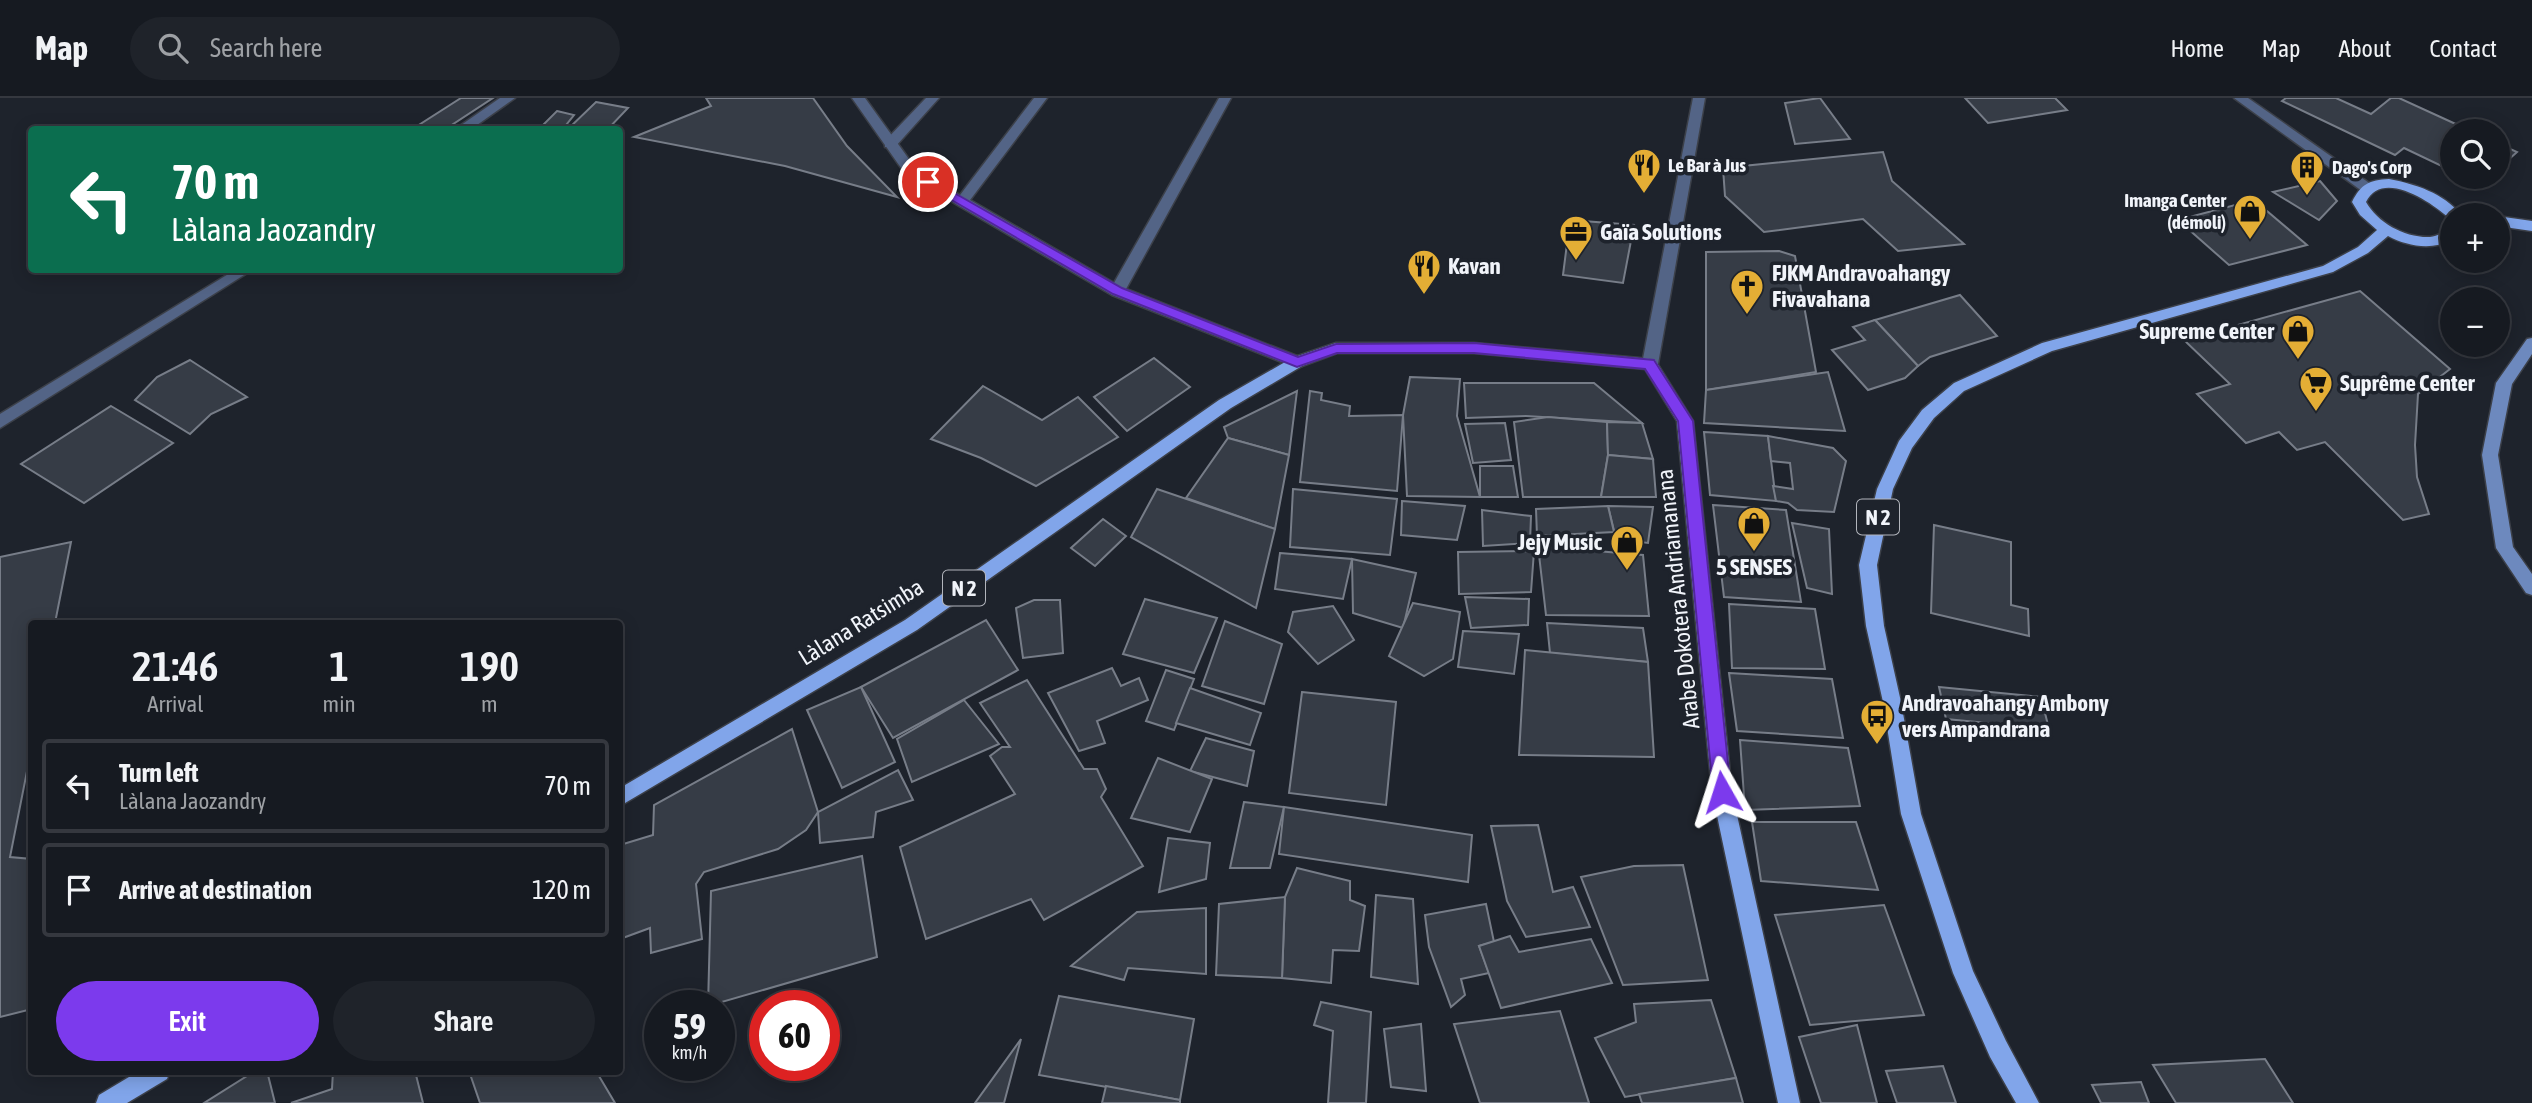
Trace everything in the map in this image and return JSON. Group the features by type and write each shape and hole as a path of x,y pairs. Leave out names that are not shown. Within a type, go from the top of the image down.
{"main road":[{"path":"2440,239 2418,240 2386,230 2363,212 2359,202 2360,194 2367,188 2391,184 2421,191 2441,203"},
{"path":"2510,223 2532,226"},
{"name":"N 2","path":"2028,1103 1998,1049 1963,973 1912,814 1875,626 1868,565 1885,489 1905,445 1928,414 1959,387 2047,347 2328,269 2363,250 2386,230"},
{"path":"2532,343 2504,383 2490,455 2505,548 2532,588"},
{"name":"N 2","path":"1297,362 1336,348 1474,348 1650,364"},
{"name":"Làlana Ratsimba","path":"623,796 911,625 1226,404 1297,362"},
{"name":"Arabe Dokotera Andriamanana","path":"1650,364 1685,421 1722,792 1789,1103"},
{"path":"107,1103 129,1096 154,1075"}],"street":[{"path":"466,126 509,98"},
{"path":"858,98 911,172 1118,291 1297,362"},
{"path":"890,144 933,98"},
{"path":"962,202 1041,98"},
{"path":"1118,291 1225,98"},
{"path":"1650,364 1699,98"},
{"path":"2241,98 2367,188"},
{"path":"0,422 240,273"}],"building":[{"path":"461,98 493,98 450,126 417,126"},
{"path":"706,98 813,98 847,146 897,197 785,166 634,137 711,106"},
{"path":"1820,98 1850,139 1795,144 1785,103"},
{"path":"1965,98 2055,98 2067,110 1988,123"},
{"path":"2286,98 2336,98 2371,114 2391,98 2399,98 2445,119 2440,119 2440,165 2404,148 2395,155 2282,101"},
{"path":"596,102 628,108 611,126 571,126"},
{"path":"557,111 574,115 565,126 542,126"},
{"path":"2510,149 2517,152 2510,158"},
{"path":"1883,152 1892,181 1964,244 1898,251 1863,219 1764,232 1725,196 1723,168"},
{"name":"Dago's Corp","path":"2320,181 2337,201 2319,220 2273,192"},
{"path":"2254,200 2307,245 2229,265 2178,220"},
{"path":"1570,220 1634,225 1623,283 1563,275"},
{"path":"1779,251 1795,256 1816,372 1706,390 1706,252"},
{"name":"Suprême Center","path":"2360,291 2450,369 2418,394 2415,445 2417,477 2429,514 2403,520 2325,442 2297,450 2279,432 2246,443 2197,394 2230,384 2184,340"},
{"path":"1960,295 1997,336 1930,357 1918,366 1875,320"},
{"path":"1875,320 1918,366 1905,378 1868,390 1832,350 1865,340 1853,327"},
{"path":"1154,358 1190,387 1127,431 1094,397"},
{"path":"190,360 247,397 211,414 190,434 135,400 157,377"},
{"path":"1828,372 1845,431 1704,423 1706,390"},
{"path":"1410,377 1460,379 1457,416 1480,497 1407,496 1403,415"},
{"path":"1464,383 1594,383 1642,423 1526,416 1466,418"},
{"path":"983,386 1042,420 1078,397 1118,437 1036,486 981,458 931,439"},
{"path":"1297,391 1289,455 1228,438 1224,427"},
{"path":"1310,391 1322,393 1321,400 1350,406 1349,416 1403,415 1397,491 1300,482"},
{"path":"111,406 173,443 84,503 21,464"},
{"path":"1548,417 1607,422 1608,455 1601,497 1523,497 1514,422"},
{"path":"1607,422 1642,423 1653,459 1608,455"},
{"path":"1505,423 1511,460 1473,463 1465,424"},
{"path":"1704,432 1768,436 1776,501 1710,495"},
{"path":"1768,436 1833,448 1846,461 1834,512 1797,510 1788,503 1776,501 1773,486 1793,489 1790,463 1771,461"},
{"path":"1228,438 1289,455 1275,529 1186,498"},
{"path":"1608,455 1653,459 1656,497 1601,497"},
{"path":"1480,466 1513,466 1518,497 1480,497"},
{"path":"1157,489 1275,529 1256,608 1131,537"},
{"path":"1293,489 1397,499 1390,555 1290,547"},
{"path":"1402,501 1465,506 1457,540 1401,535"},
{"path":"1713,505 1786,510 1801,602 1724,597"},
{"path":"1608,506 1653,507 1648,543 1616,539"},
{"path":"1608,506 1614,532 1537,536 1536,509"},
{"path":"1482,510 1531,516 1530,543 1483,546"},
{"path":"1103,519 1126,536 1095,566 1071,548"},
{"path":"1792,523 1829,529 1832,594 1807,588"},
{"path":"1934,525 2011,542 2011,605 2028,609 2029,636 1931,613"},
{"path":"71,542 56,620 28,620 28,766 10,857 28,859 28,1010 0,1017 0,557"},
{"path":"1538,546 1643,555 1649,616 1546,615"},
{"path":"1534,551 1531,592 1459,594 1458,552"},
{"path":"1280,553 1352,559 1343,599 1275,589"},
{"path":"1352,559 1416,573 1403,628 1353,613"},
{"path":"1465,597 1529,599 1528,625 1471,628"},
{"path":"1145,599 1217,618 1194,673 1123,654"},
{"path":"1034,600 1060,600 1063,653 1023,658 1016,608"},
{"path":"1413,603 1460,612 1453,659 1424,676 1389,656"},
{"path":"1729,604 1815,609 1825,669 1732,668"},
{"path":"1333,606 1354,640 1318,664 1288,632 1293,612"},
{"path":"986,620 1018,670 893,738 861,687"},
{"path":"1225,621 1282,644 1264,704 1202,686"},
{"path":"1547,623 1643,628 1648,662 1550,653"},
{"path":"1463,631 1519,634 1514,674 1458,667"},
{"path":"1525,650 1648,662 1654,757 1519,755"},
{"path":"1112,668 1121,686 1139,678 1148,700 1097,721 1105,743 1079,751 1048,693"},
{"path":"1166,670 1194,679 1174,730 1146,721"},
{"path":"1729,673 1832,679 1843,738 1737,731"},
{"path":"1027,680 1084,769 1097,769 1106,789 1101,797 1143,866 1044,920 1031,899 926,939 900,847 1015,794 990,756 1002,747 1010,747 980,703"},
{"path":"861,687 895,762 842,788 807,710"},
{"path":"1939,687 2041,697 2049,729 1946,719"},
{"path":"1190,688 1261,713 1250,745 1176,723"},
{"path":"1302,692 1396,702 1386,805 1289,793"},
{"path":"964,700 999,744 912,782 897,739"},
{"path":"792,729 818,812 806,830 778,849 704,872 696,884 702,939 651,953 650,928 623,938 623,844 653,835 654,805"},
{"path":"1206,738 1254,751 1247,786 1190,771"},
{"path":"1740,740 1848,748 1860,806 1745,810"},
{"path":"1158,758 1212,779 1190,832 1131,818"},
{"path":"898,770 913,800 876,812 873,837 820,843 818,812"},
{"path":"1244,802 1284,807 1270,868 1230,868"},
{"path":"1284,807 1472,835 1468,882 1279,854"},
{"path":"1752,822 1856,822 1878,890 1761,881"},
{"path":"1538,825 1553,892 1573,887 1590,927 1526,937 1507,901 1491,826"},
{"path":"1168,838 1210,843 1206,879 1159,892"},
{"path":"862,856 877,957 763,990 749,990 749,994 735,998 735,990 708,990 711,891"},
{"path":"1683,865 1708,980 1623,985 1581,877 1634,866"},
{"path":"1297,868 1350,881 1350,900 1365,906 1359,951 1333,950 1331,983 1282,978 1285,897"},
{"path":"1376,895 1413,899 1418,984 1371,977"},
{"path":"1285,897 1282,978 1216,975 1219,904"},
{"path":"1486,904 1494,942 1479,946 1489,973 1461,979 1465,995 1451,1007 1429,947 1425,915"},
{"path":"1884,905 1924,1015 1810,1025 1775,915"},
{"path":"1206,908 1206,974 1128,968 1124,980 1071,966 1137,912"},
{"path":"1510,936 1519,952 1591,939 1612,983 1501,1008 1479,946"},
{"path":"1059,996 1194,1019 1180,1100 1039,1075"},
{"path":"1711,1000 1736,1078 1625,1097 1595,1038 1636,1022 1634,1004"},
{"path":"1321,1002 1371,1012 1366,1103 1328,1103 1333,1031 1314,1025"},
{"path":"1560,1011 1589,1103 1480,1103 1454,1024"},
{"path":"1421,1024 1426,1091 1391,1087 1384,1029"},
{"path":"1857,1025 1877,1103 1821,1103 1799,1037"},
{"path":"1021,1039 1004,1103 975,1103"},
{"path":"2265,1059 2293,1103 2176,1103 2153,1065"},
{"path":"1943,1066 1956,1103 1897,1103 1886,1071"},
{"path":"249,1075 268,1075 275,1103 204,1103"},
{"path":"333,1075 416,1075 423,1103 291,1103 332,1089"},
{"path":"470,1075 598,1075 615,1103 480,1103"},
{"path":"1736,1078 1743,1103 1642,1103 1639,1094"},
{"path":"2141,1082 2149,1103 2101,1103 2092,1085"},
{"path":"1106,1086 1180,1100 1180,1103 1102,1103"}],"place":[{"name":"Le Bar à Jus","path":"1644,195"},
{"name":"Dago's Corp","path":"2307,197"},
{"name":"Imanga Center (démoli)","path":"2250,241"},
{"name":"Gaïa Solutions","path":"1576,262"},
{"name":"Kavan","path":"1424,296"},
{"name":"FJKM Andravoahangy Fivavahana","path":"1747,316"},
{"name":"Supreme Center","path":"2298,361"},
{"name":"Suprême Center","path":"2316,413"},
{"name":"5 SENSES","path":"1754,553"},
{"name":"Jejy Music","path":"1627,572"},
{"name":"Andravoahangy Ambony vers Ampandrana","path":"1877,746"}],"route":[{"path":"928,182 1118,291 1297,362 1336,348 1474,348 1650,364 1685,421 1722,792"}]}
